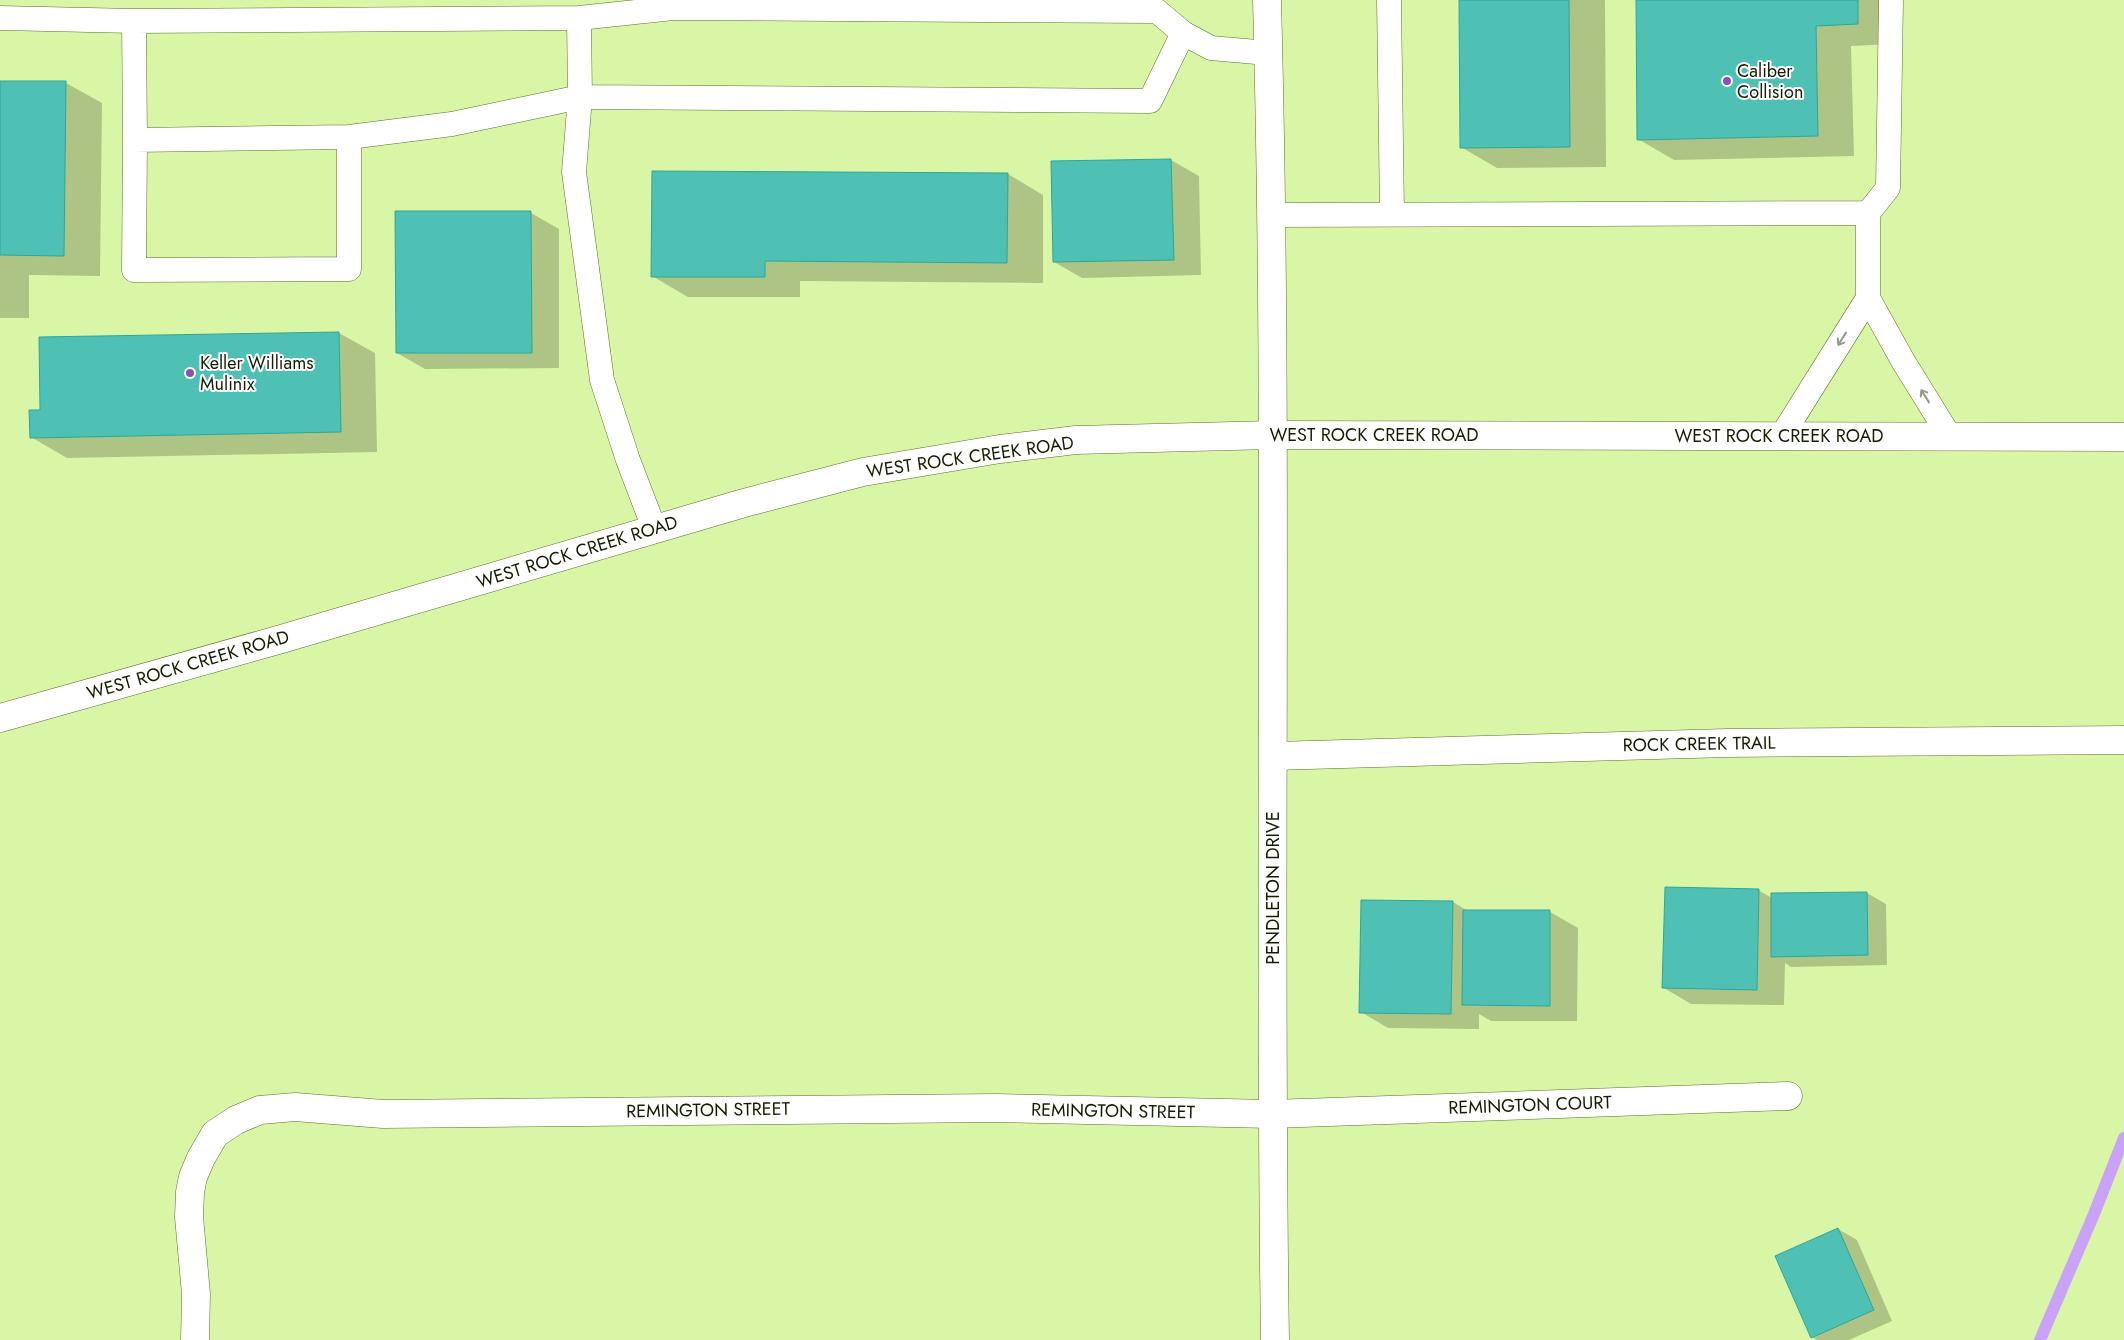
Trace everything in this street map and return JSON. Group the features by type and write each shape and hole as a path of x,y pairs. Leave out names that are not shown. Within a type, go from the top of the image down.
{"street":[{"name":"PENDLETON DRIVE","path":"1267,0 1274,756 1272,1114 1275,1340"},
{"name":"WEST ROCK CREEK ROAD","path":"0,718 287,637 744,502 863,472 1000,449 1076,440 1272,435 2124,437"},
{"name":"ROCK CREEK TRAIL","path":"1274,756 1727,743 2124,740"},
{"name":"REMINGTON COURT","path":"1272,1114 1788,1096"},
{"name":"REMINGTON STREET","path":"196,1340 196,1294 189,1217 193,1177 201,1158 215,1134 236,1120 260,1110 295,1107 383,1114 996,1108 1272,1114"}],"lane":[{"path":"1389,0 1392,214"},
{"path":"1891,0 1888,188 1868,213 1868,298 1903,361 1950,437"},
{"path":"0,18 134,21 579,18 673,8 1157,11 1183,33 1212,48 1268,53"},
{"path":"579,18 580,97 574,172 602,380 628,460 654,528"},
{"path":"134,21 134,270 348,269 349,137"},
{"path":"135,140 349,137 452,124 580,97 1150,101 1183,33"},
{"path":"1270,215 1868,213"},
{"path":"1781,436 1868,298"}],"building":[{"path":"1459,0 1569,0 1570,147 1460,148"},
{"name":"Caliber Collision","path":"1636,0 1858,0 1858,24 1816,26 1818,136 1637,140"},
{"path":"0,81 66,81 64,256 0,255"},
{"path":"1171,159 1174,260 1053,262 1051,161"},
{"path":"652,171 1008,173 1007,263 765,261 765,277 651,277"},
{"path":"395,211 531,211 532,353 396,353"},
{"name":"Keller Williams Mulinix","path":"339,332 341,432 30,438 29,410 40,410 39,337"},
{"path":"1665,887 1759,889 1757,990 1662,988"},
{"path":"1867,892 1868,955 1771,957 1771,893"},
{"path":"1361,900 1453,901 1451,1014 1359,1013"},
{"path":"1463,910 1550,910 1550,1006 1462,1005"},
{"path":"1838,1228 1874,1310 1811,1338 1775,1256"}],"waterway":[{"path":"2040,1340 2124,1138"}],"place":[{"name":"Caliber Collision","path":"1727,81"},
{"name":"Keller Williams Mulinix","path":"190,373"}]}
